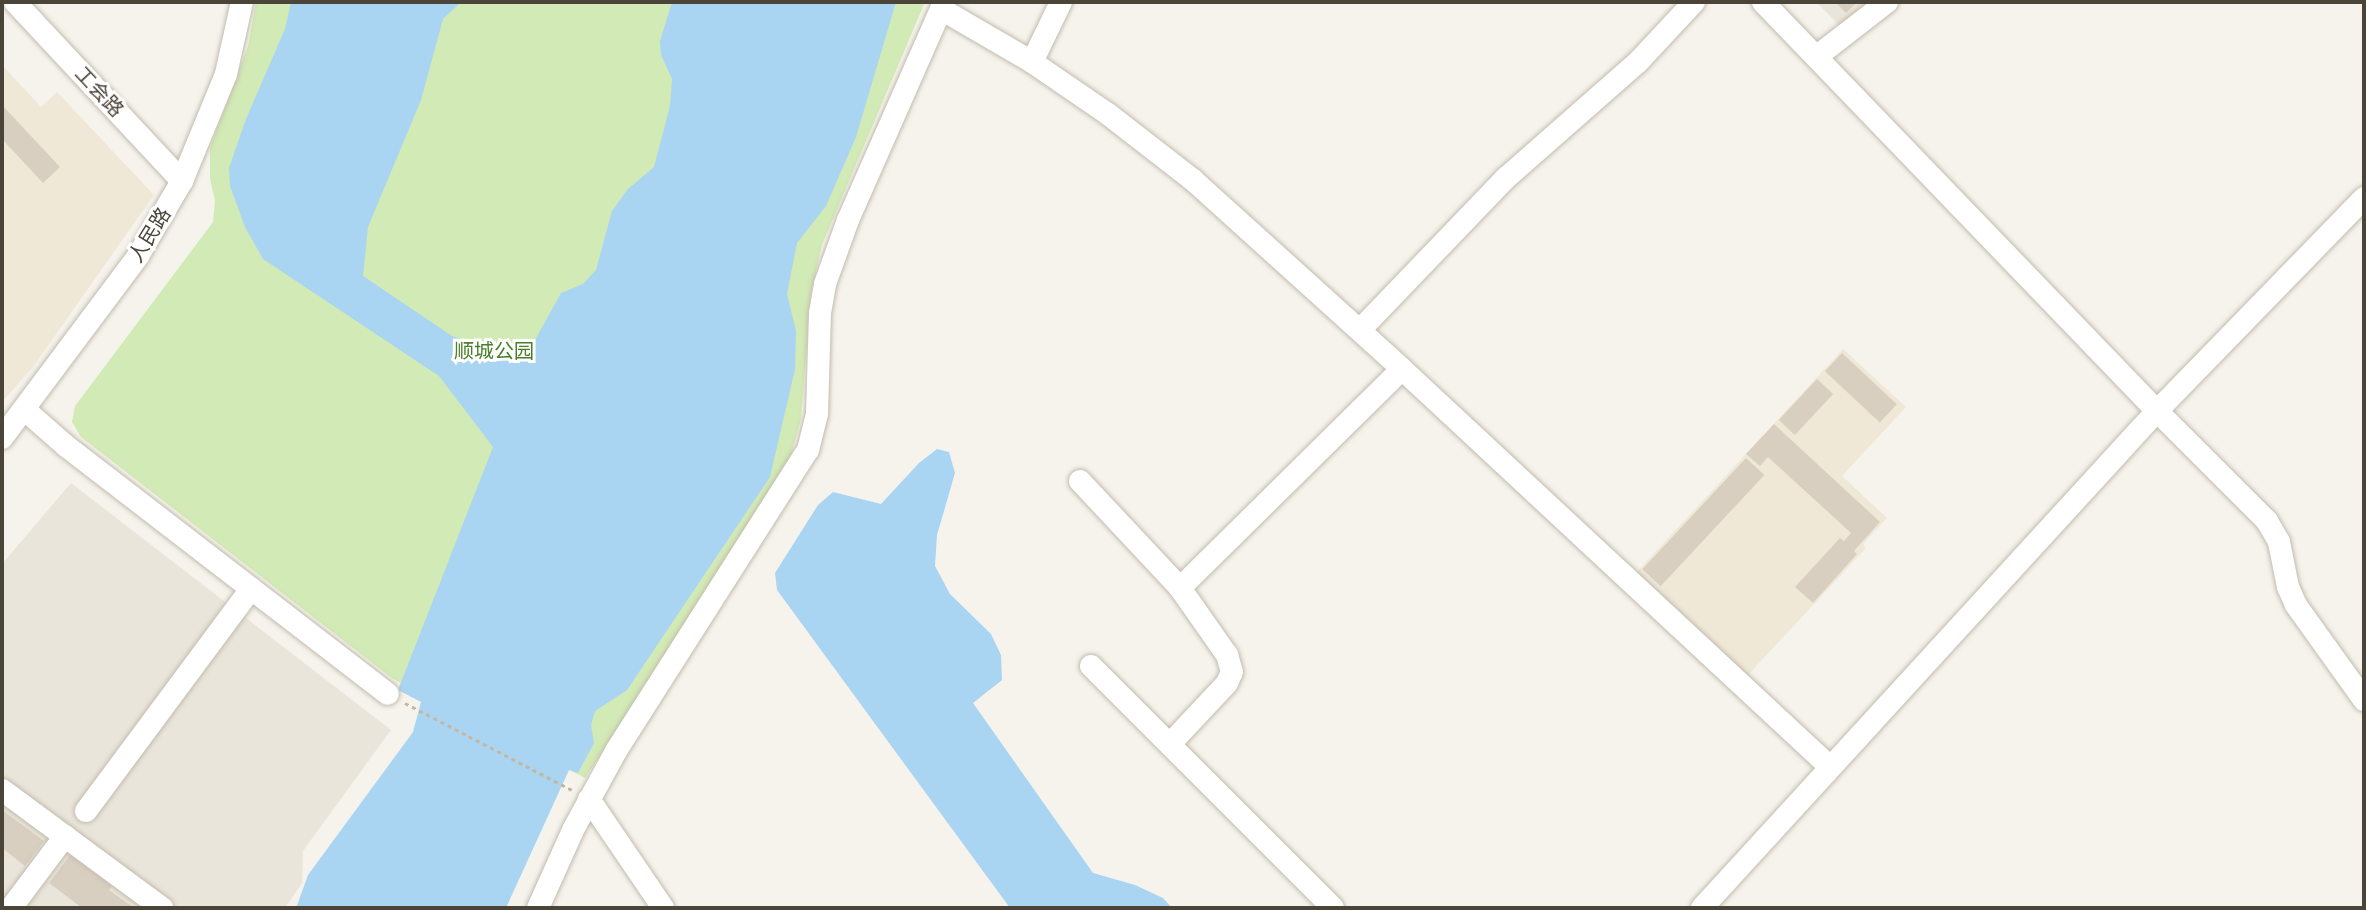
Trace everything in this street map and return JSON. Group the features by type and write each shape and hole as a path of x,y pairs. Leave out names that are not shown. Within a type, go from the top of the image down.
{"street":[{"name":"工会路","path":"15,2 182,181"},
{"name":"人民路","path":"2,438 138,256 182,181 226,74 242,2"},
{"path":"1032,62 1061,2"},
{"path":"1360,330 1506,178 1638,62 1694,2"},
{"path":"1763,2 2267,521 2279,542 2288,587 2296,605 2364,700"},
{"path":"1816,57 1887,2"},
{"path":"538,908 589,799 616,751 808,450 817,414 820,313 825,284 848,220 942,6 1108,114 1193,180 1360,330 1830,767"},
{"path":"1702,908 2157,411 2364,198"},
{"path":"1180,588 1402,369"},
{"path":"25,410 66,446 388,694"},
{"path":"1080,481 1180,588 1227,655 1232,672 1227,683 1170,744"},
{"path":"86,811 251,589"},
{"path":"1091,666 1333,908"},
{"path":"2,790 162,908"},
{"path":"589,799 663,908"},
{"path":"11,908 65,836"}],"path":[{"path":"388,694 589,799"}],"shaded area":[{"path":"1816,2 1876,2 1842,28"},
{"path":"2,65 41,107 57,92 154,195 33,367 2,402"},
{"path":"1843,349 1906,407 1842,476 1887,518 1863,544 1866,548 1747,676 1636,573"},
{"path":"71,483 391,730 303,851 302,883 285,908 2,908 2,564"}],"green space":[{"name":"顺城公园","path":"256,2 925,2 822,245 811,293 801,419 786,473 585,778 393,679 81,437 72,422 75,406 213,222 215,201 210,179 210,148 248,46"}],"water":[{"path":"291,2 461,2 443,19 421,100 368,227 363,276 452,336 519,359 529,351 561,293 583,284 596,270 612,211 628,189 654,167 670,106 672,79 661,55 660,41 672,2 896,2 856,137 826,206 797,243 787,294 796,331 795,369 770,477 627,690 595,711 591,725 594,743 578,773 569,770 506,908 296,908 308,875 413,732 421,702 398,690 493,447 439,376 263,259 245,227 230,186 229,168 246,119 285,29"},
{"path":"937,449 949,452 955,473 937,535 935,566 950,594 991,634 1001,655 1002,680 973,703 1093,873 1135,885 1163,898 1172,908 1010,908 777,590 775,573 818,505 833,492 881,504 919,463"}],"building":[{"path":"1835,2 1857,2 1846,13"},
{"path":"2,105 60,167 43,183 2,139"},
{"path":"1842,353 1897,404 1880,422 1825,371"},
{"path":"1817,379 1833,394 1795,435 1779,420"},
{"path":"1774,424 1880,522 1854,551 1857,554 1813,603 1795,587 1840,538 1844,541 1851,533 1768,457 1760,466 1746,454"},
{"path":"1746,458 1764,475 1661,586 1642,569"},
{"path":"2,810 44,841 25,866 2,848"},
{"path":"70,855 112,886 109,890 134,908 82,908 49,883"}]}
